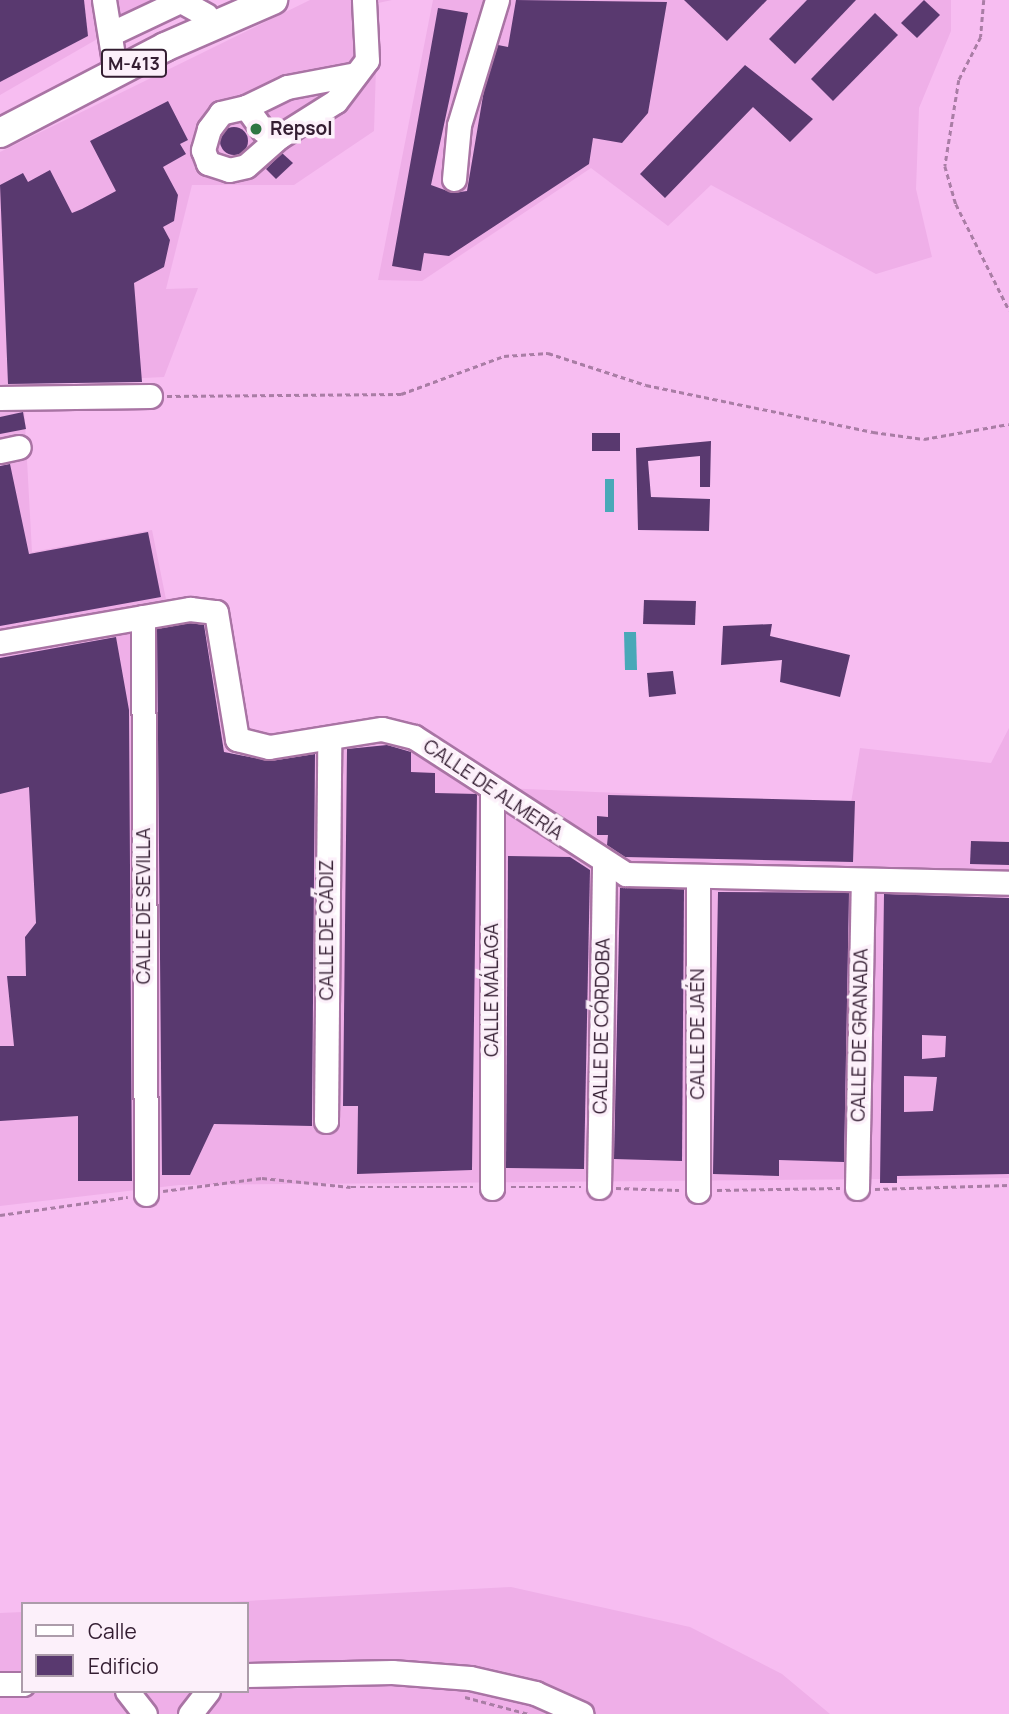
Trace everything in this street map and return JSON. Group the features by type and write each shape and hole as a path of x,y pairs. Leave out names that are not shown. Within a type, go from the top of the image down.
{"main road":[{"name":"M-413","path":"0,133 272,0"},
{"name":"M-413","path":"0,120 217,7"}],"street":[{"path":"104,0 114,62"},
{"path":"0,146 272,0"},
{"path":"356,74 287,87 247,107 220,113 209,128 203,149 208,163 229,170 246,166 279,137 336,102 367,60 365,0"},
{"path":"454,179 459,125 497,0"},
{"path":"110,34 179,1 217,7"},
{"path":"247,107 263,130 279,137"},
{"path":"0,397 150,396"},
{"name":"CALLE DE ALMERÍA","path":"0,642 143,617 216,612 237,739 269,747 329,740 382,729 414,737 604,865 626,874 863,882 1009,883"},
{"name":"CALLE DE SEVILLA","path":"143,617 146,1195"},
{"name":"CALLE DE CÁDIZ","path":"326,1121 329,740"},
{"name":"CALLE MÁLAGA","path":"492,792 492,1188"},
{"name":"CALLE DE CÓRDOBA","path":"599,1187 604,865"},
{"name":"CALLE DE JAÉN","path":"698,878 698,1191"},
{"name":"CALLE DE GRANADA","path":"857,1188 863,882"},
{"path":"248,1675 392,1672 470,1678 535,1693 582,1714"},
{"path":"0,1684 21,1684"},
{"path":"129,1693 145,1714"},
{"path":"190,1714 206,1693"}],"path":[{"path":"984,0 981,37 959,80 945,166 961,215 1009,310"},
{"path":"150,396 401,394 504,356 548,353 646,386 873,432 924,439 1009,424"},
{"path":"458,1696 529,1714"}],"shaded area":[{"path":"0,0 165,0 0,95"},
{"path":"310,0 392,0 378,3 374,131 294,185 192,185 166,289 198,288 164,377 0,385 0,152"},
{"path":"433,0 951,0 951,31 919,108 916,189 932,257 876,274 711,185 668,226 591,168 422,281 378,280"},
{"path":"24,405 32,552 152,530 170,619 215,621 231,757 318,752 356,736 415,743 480,787 851,803 860,748 991,763 1009,728 1009,1178 179,1185 0,1206 0,407"},
{"path":"605,479 614,479 614,512 605,512"},
{"path":"624,632 636,632 637,670 625,670"},
{"path":"511,1587 690,1627 782,1674 830,1714 0,1714 0,1613 21,1612 21,1693 248,1693 248,1602 228,1602"}],"building":[{"path":"0,0 84,0 88,36 0,82"},
{"path":"516,0 667,2 648,113 622,143 593,138 589,164 449,256 424,253 421,271 392,266 438,8 468,13 431,185 453,193 467,191 484,90 498,45 508,47"},
{"path":"684,0 767,0 727,41"},
{"path":"807,0 856,0 795,64 769,39"},
{"path":"924,0 940,15 917,38 901,23"},
{"path":"875,13 898,35 833,101 811,79"},
{"path":"745,65 813,119 790,142 753,107 665,198 640,174"},
{"path":"168,101 188,140 180,144 186,154 163,167 178,195 174,221 163,227 170,240 164,267 134,283 142,382 8,384 0,185 23,173 28,182 50,170 72,213 82,209 116,191 90,141"},
{"path":"234,127 244,131 248,141 244,151 234,155 224,151 220,141 224,131"},
{"path":"282,153 293,163 276,179 266,169"},
{"path":"23,412 26,429 0,434 0,417"},
{"path":"592,433 620,433 620,451 592,451"},
{"path":"711,441 710,487 700,487 700,456 648,461 651,497 710,499 709,531 638,530 636,448"},
{"path":"10,464 29,554 148,532 161,597 0,626 0,466"},
{"path":"644,600 696,601 695,625 643,624"},
{"path":"190,623 204,625 224,752 271,761 315,754 312,1126 214,1124 190,1175 162,1175 157,629"},
{"path":"772,624 770,636 850,655 840,697 780,682 782,660 721,665 723,626"},
{"path":"116,637 129,710 132,1181 78,1181 78,1116 0,1121 0,1046 14,1046 7,976 26,976 25,937 36,923 29,787 0,794 0,658"},
{"path":"673,671 676,694 649,697 647,673"},
{"path":"387,745 411,752 411,772 435,773 435,793 477,794 472,1170 357,1174 358,1106 343,1106 347,749"},
{"path":"608,795 855,801 853,862 625,857 607,845 608,835 597,835 597,816 608,817"},
{"path":"971,841 1009,842 1009,865 970,864"},
{"path":"508,856 570,857 590,870 584,1169 506,1168"},
{"path":"620,888 684,889 682,1161 614,1159"},
{"path":"718,892 849,893 844,1162 779,1160 779,1176 713,1174"},
{"path":"884,894 1009,898 1009,1174 897,1176 897,1183 880,1183","holes":["922,1035 946,1036 945,1057 922,1059","904,1076 937,1077 933,1111 904,1112"]}],"place":[{"name":"Repsol","path":"256,129"}]}
